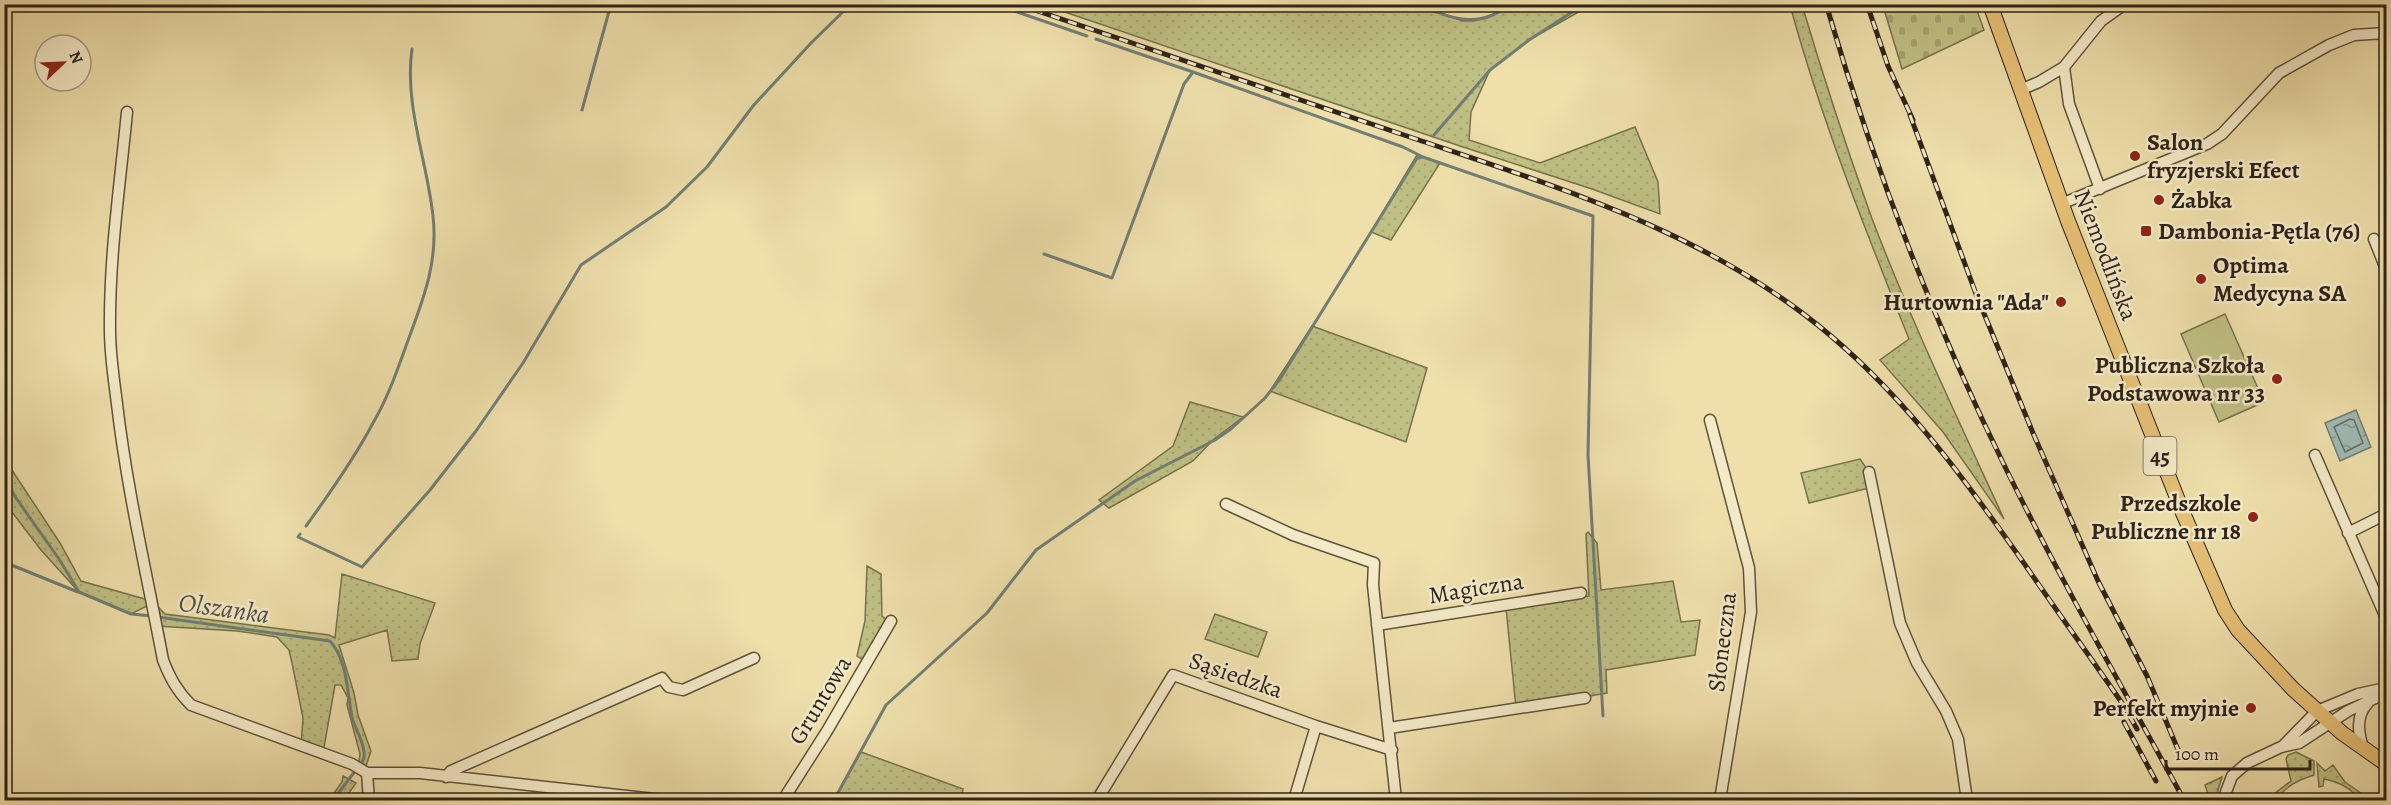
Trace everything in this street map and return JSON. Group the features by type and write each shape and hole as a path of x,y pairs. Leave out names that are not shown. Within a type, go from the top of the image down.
{"main road":[{"name":"Niemodlińska","path":"1990,4 2061,204 2218,596 2238,630 2293,689 2330,723 2386,764"}],"street":[{"path":"2020,90 2064,67 2101,21 2125,4"},
{"path":"2061,204 2207,144 2222,134 2279,73 2330,45 2354,35 2386,33"},
{"path":"2064,67 2069,104 2100,189"},
{"path":"127,112 112,277 110,332 122,447 163,660 172,683 192,705 352,764 366,772 420,773 663,801"},
{"path":"2374,238 2386,269"},
{"name":"Słoneczna","path":"1710,420 1749,568 1750,590 1750,612 1720,801"},
{"path":"2315,455 2386,618"},
{"path":"1869,472 1900,623 1917,663 1946,711 1958,739 1967,801"},
{"path":"1226,504 1296,536 1374,563 1373,585 1396,801"},
{"path":"2348,533 2386,514"},
{"name":"Magiczna","path":"1377,625 1581,594"},
{"name":"Gruntowa","path":"783,801 891,621"},
{"path":"446,777 451,771 662,678 669,687 683,690 754,658"},
{"name":"Sąsiedzka","path":"1100,795 1173,675 1316,726 1392,750"},
{"path":"2281,747 2317,711 2358,694 2386,688"},
{"path":"2227,801 2226,792 2232,776 2247,763 2281,747 2299,743 2348,711 2386,693"},
{"path":"1389,728 1585,698"},
{"path":"2364,750 2359,718 2368,703"},
{"path":"1294,801 1316,726"},
{"path":"366,772 369,801"}],"green space":[{"path":"1893,4 1975,5 1984,30 1902,69 1884,9"},
{"path":"1044,5 1414,5 1463,21 1474,21 1513,5 1591,5 1529,40 1490,70 1471,112 1469,140 1540,163 1635,127 1658,182 1660,214 1592,189"},
{"path":"1790,5 1802,5 1871,216 1935,369 2004,519 1943,432 1880,360 1909,339 1860,215 1815,90"},
{"path":"1417,155 1440,163 1391,240 1371,232"},
{"path":"2225,314 2264,402 2219,422 2181,334"},
{"path":"1312,326 1427,368 1406,442 1270,391"},
{"path":"1190,402 1243,417 1214,439 1193,461 1109,508 1099,500 1173,446"},
{"path":"4,458 60,543 81,581 152,601 165,614 329,635 335,638 342,574 435,603 420,644 418,659 392,661 387,630 339,645 354,693 358,715 371,751 366,766 359,762 360,754 347,705 348,698 341,685 335,685 323,753 301,746 303,718 292,663 289,650 277,637 237,631 157,626 153,603 131,614 79,592 41,550 5,503"},
{"path":"1860,459 1869,472 1873,487 1809,503 1801,473"},
{"path":"1588,532 1597,543 1601,590 1673,581 1681,622 1700,620 1695,655 1606,670 1607,693 1516,708 1506,608 1589,596 1586,534"},
{"path":"867,566 881,574 882,616 890,623 867,663 857,656 865,621"},
{"path":"1215,614 1267,632 1258,657 1205,639"},
{"path":"861,752 963,789 961,800 834,800"},
{"path":"2296,752 2314,761 2314,775 2293,784 2276,800 2266,800 2291,781 2286,759 2288,755"},
{"path":"2317,763 2325,771 2333,765 2345,782 2362,794 2365,800 2360,800 2349,789 2330,780 2324,779 2323,786 2319,787"},
{"path":"343,776 356,783 344,800 329,800 342,782"},
{"path":"2222,777 2215,800 2210,800 2205,785"}],"water":[{"path":"2356,410 2371,447 2340,461 2325,423"}],"waterway":[{"path":"582,110 611,4"},
{"path":"300,534 298,537 362,567 430,490 476,431 523,363 581,265 666,207 707,167 753,106 851,4"},
{"path":"994,4 1087,36"},
{"path":"1414,4 1463,19 1486,18 1510,4"},
{"path":"1434,135 1490,70 1529,40 1583,5"},
{"path":"1096,39 1193,72"},
{"path":"306,526 350,463 384,402 429,277 434,247 433,216 411,91 412,49"},
{"path":"1044,254 1112,278 1184,84 1193,72 1403,147 1421,156"},
{"path":"834,800 886,705 987,613 1036,550 1135,481 1215,440 1231,429 1265,398 1280,379 1417,158 1423,157 1593,216 1588,455 1603,716"},
{"name":"Olszanka","path":"4,477 79,592 131,614 152,616"},
{"path":"4,562 78,592"},
{"name":"Olszanka","path":"158,617 330,641 344,668 352,717 364,754 360,765"},
{"name":"Olszanka","path":"333,800 356,770"}],"railway":[{"path":"1017,4 1573,193 1681,240 1733,267 1783,299 1860,362 1937,446 2006,538 2122,703 2137,729"},
{"path":"1826,4 1885,184 1955,359 2008,473 2072,597 2184,800"},
{"path":"1867,4 1888,66 1913,120"},
{"path":"1910,115 1976,294 2033,433 2098,581 2147,676 2179,752"},
{"path":"2124,722 2156,781"}],"place":[{"name":"Salon fryzjerski Efect","path":"2135,156"},
{"name":"Żabka","path":"2159,200"},
{"name":"Dambonia-Pętla (76)","path":"2146,231"},
{"name":"Optima Medycyna SA","path":"2201,279"},
{"name":"Hurtownia \"Ada\"","path":"2061,302"},
{"name":"Publiczna Szkoła Podstawowa nr 33","path":"2277,379"},
{"name":"Przedszkole Publiczne nr 18","path":"2253,517"},
{"name":"Perfekt myjnie","path":"2251,708"}]}
